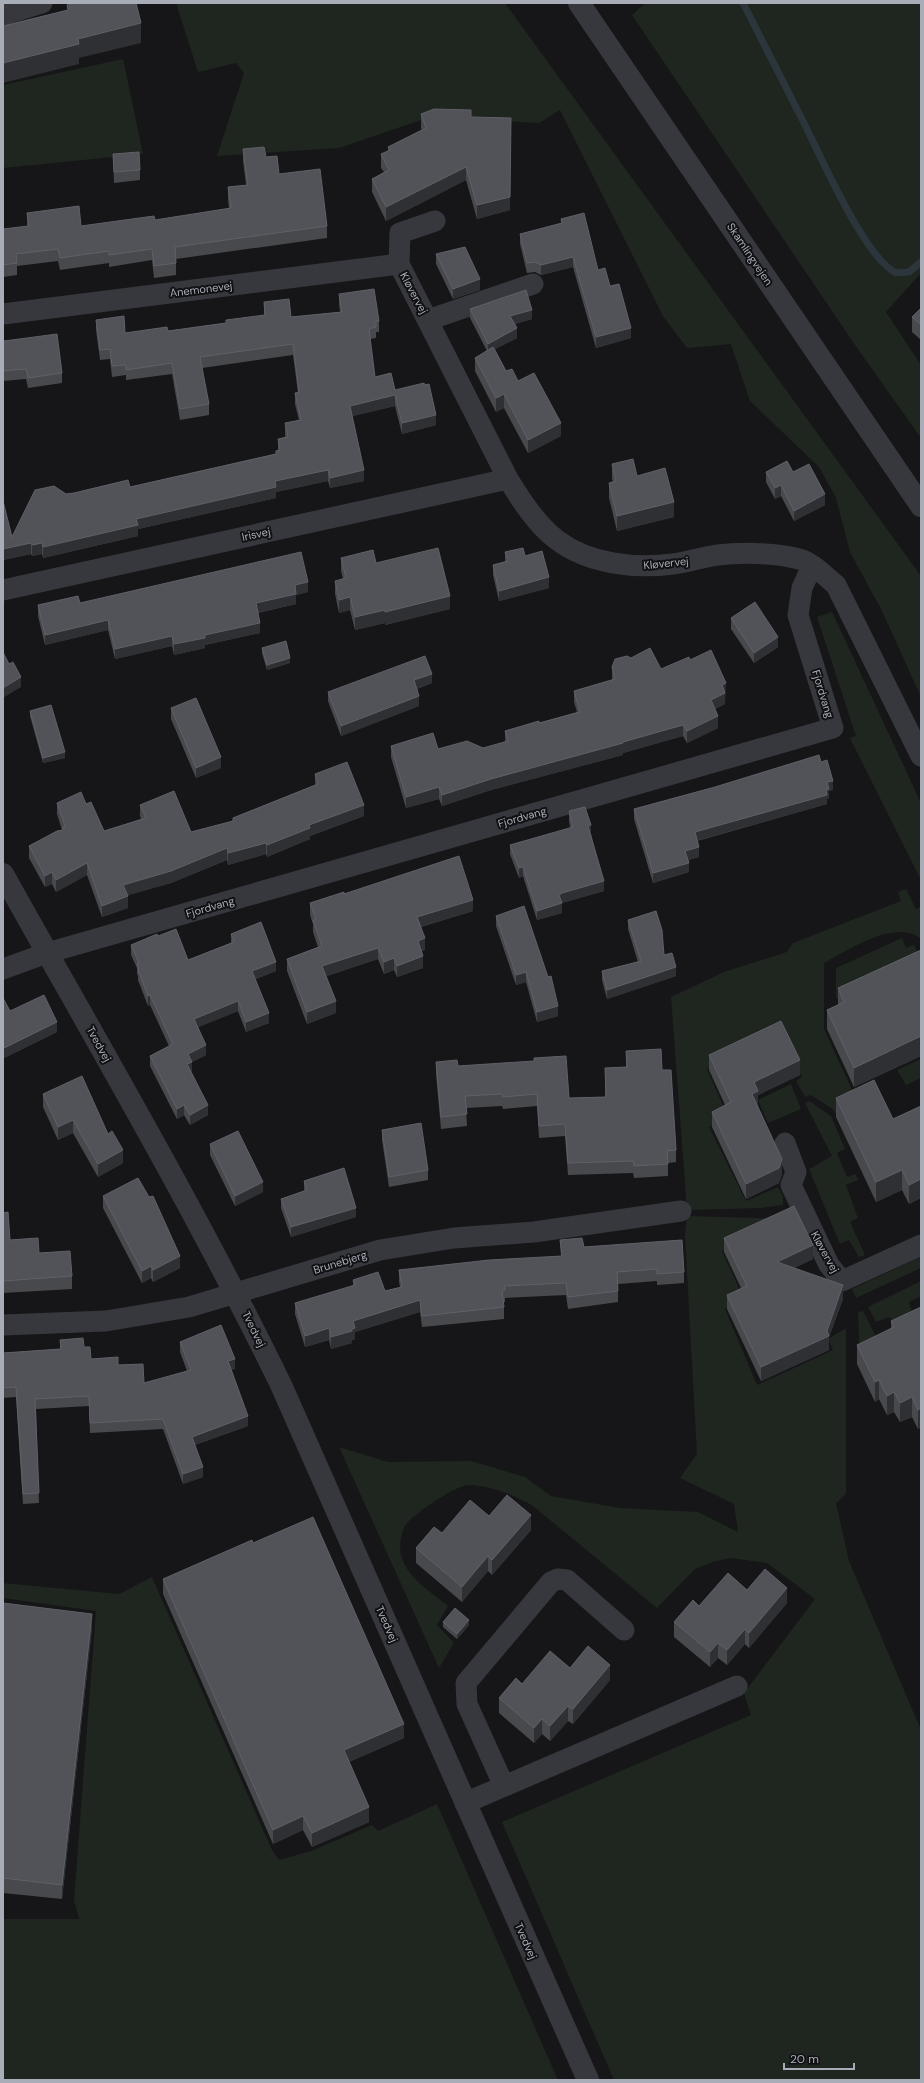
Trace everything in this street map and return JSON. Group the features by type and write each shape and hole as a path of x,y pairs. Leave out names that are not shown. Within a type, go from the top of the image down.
{"street":[{"path":"3,15 42,3"},
{"name":"Skamlingvejen","path":"579,3 921,506"},
{"name":"Kløvervej","path":"435,221 400,233 399,264 508,479 525,506 557,540 581,554 602,561 638,566 674,564 718,554 757,554 801,559 836,585 921,756"},
{"name":"Anemonevej","path":"3,314 399,264"},
{"name":"Kløvervej","path":"428,320 533,284"},
{"name":"Irisvej","path":"3,590 508,479"},
{"name":"Fjordvang","path":"47,953 833,728 798,616 802,588 812,566"},
{"name":"Tvedvej","path":"3,874 188,1202 236,1293 323,1477 588,2080"},
{"path":"3,969 47,953"},
{"name":"Kløvervej","path":"784,1143 796,1172 790,1185 829,1265 842,1281 921,1245"},
{"name":"Brunebjerg","path":"3,1325 106,1320 190,1307 380,1250 454,1238 534,1232 681,1212"},
{"path":"504,1786 467,1704 466,1683 551,1582 558,1579 567,1580 624,1630"},
{"path":"465,1803 737,1686"}],"shaded area":[{"path":"176,3 505,3 921,576 921,697 882,611 850,552 836,498 819,467 750,401 731,344 687,348 663,316 560,110 539,123 430,117 339,148 217,156 244,73 236,63 198,72"},
{"path":"645,3 921,3 921,273 886,312 921,365 921,438 855,345 632,15"},
{"path":"123,59 143,154 3,168 3,85"},
{"path":"832,612 921,803 921,880 850,738 856,736 817,617"},
{"path":"906,889 916,909 920,907 921,909 921,939 910,933 898,932 885,934 859,944 824,963 824,1029 858,1103 836,1115 834,1110 811,1095 805,1097 796,1081 802,1077 780,1033 707,1069 728,1117 709,1127 746,1201 778,1187 783,1196 783,1205 761,1208 687,1210 671,997 724,972 787,952 793,943 901,901 898,892"},
{"path":"902,938 906,948 914,945 919,955 840,1003 836,997 836,968"},
{"path":"921,1059 921,1078 906,1085 897,1070"},
{"path":"791,1084 801,1109 768,1123 758,1100"},
{"path":"809,1101 831,1116 845,1149 837,1153 847,1177 855,1174 858,1180 846,1185 858,1218 850,1222 865,1255 859,1257 849,1240 840,1244 809,1169 832,1156 805,1103"},
{"path":"687,1216 792,1219 722,1251 743,1297 725,1309 757,1385 833,1350 828,1339 846,1328 846,1494 836,1503 849,1561 921,1730 921,2080 614,2080 502,1822 751,1715 744,1693 815,1599 767,1563 730,1558 713,1562 695,1569 657,1608 533,1506 518,1498 486,1487 469,1485 463,1486 446,1494 419,1512 407,1523 401,1538 401,1555 408,1571 420,1584 448,1606 437,1625 454,1643 439,1668 339,1447 388,1462 471,1461 525,1477 551,1496 620,1508 698,1512 738,1532 734,1504 680,1478 697,1454 685,1235"},
{"path":"921,1257 921,1268 856,1298 852,1289"},
{"path":"921,1281 921,1296 909,1302 912,1312 894,1324 890,1317 876,1322 868,1307"},
{"path":"863,1311 882,1349 860,1365 858,1312"},
{"path":"152,1577 272,1850 279,1860 311,1851 372,1825 378,1831 437,1804 558,2080 3,2080 3,1919 79,1919 74,1900 96,1611 3,1598 3,1583 119,1594"}],"building":[{"path":"74,3 136,3 141,23 78,39 79,44 3,63 3,26 68,10 67,5"},
{"path":"434,109 471,110 471,117 511,118 510,197 477,205 466,167 386,207 372,179 389,170 381,154 390,150 388,147 426,128 421,114"},
{"path":"264,147 266,157 277,156 279,174 320,169 327,226 175,247 176,263 154,266 152,249 109,255 109,251 60,258 58,249 16,254 17,263 3,265 3,229 29,226 27,213 79,206 81,226 154,216 155,220 231,208 228,187 248,185 243,149"},
{"path":"139,152 140,170 114,172 113,154"},
{"path":"584,213 598,270 605,268 610,286 619,284 631,328 596,337 573,257 541,265 535,262 527,263 520,234 562,223 561,219"},
{"path":"465,247 480,279 453,289 436,254"},
{"path":"374,289 379,321 376,321 376,327 369,329 375,377 391,373 395,390 424,383 425,385 429,384 436,415 402,423 395,395 350,406 364,470 330,478 328,470 275,481 276,487 136,519 138,525 43,547 42,543 32,545 31,543 3,549 3,501 12,537 35,490 54,486 66,494 128,480 130,487 276,454 276,451 280,450 278,439 288,437 285,423 301,420 295,393 299,392 293,344 200,357 209,404 180,409 172,363 126,370 126,365 112,366 110,349 100,350 96,320 124,316 125,333 167,327 168,331 226,323 226,320 265,315 264,302 289,299 291,317 342,312 339,294"},
{"path":"526,290 532,310 510,316 517,328 488,344 470,309"},
{"path":"921,308 921,325 912,317"},
{"path":"57,334 62,373 28,378 26,369 3,371 3,338 4,341"},
{"path":"493,347 506,371 512,369 518,381 534,373 561,423 528,440 504,394 496,398 475,358"},
{"path":"633,459 637,476 665,468 674,502 617,516 609,483 616,481 612,464"},
{"path":"787,461 793,472 809,464 825,494 794,511 781,485 775,488 766,472"},
{"path":"438,548 450,596 385,612 385,610 355,617 350,597 339,600 335,581 346,578 341,558 373,550 376,563"},
{"path":"523,548 525,556 542,551 549,577 499,591 493,565 508,561 505,552"},
{"path":"301,552 308,582 295,585 296,594 256,603 260,623 205,635 205,638 174,644 172,636 115,649 108,620 45,635 38,605 78,596 80,603"},
{"path":"755,602 778,637 754,653 731,618"},
{"path":"286,641 290,658 267,665 262,648"},
{"path":"650,648 661,669 689,657 690,660 711,650 726,683 722,685 725,693 711,700 718,716 687,731 683,725 491,779 442,795 439,787 406,797 391,746 433,733 438,749 467,741 483,748 508,741 505,731 539,721 539,723 580,712 574,691 615,679 612,667 615,659 627,656 631,658"},
{"path":"3,652 9,664 13,662 21,677 3,688"},
{"path":"425,656 432,674 414,680 419,696 341,726 328,692"},
{"path":"196,698 221,757 196,768 171,708"},
{"path":"51,705 65,752 43,758 30,711"},
{"path":"819,755 821,762 827,760 833,781 827,782 829,789 826,790 827,795 695,832 699,847 685,851 689,863 653,873 634,809 715,787"},
{"path":"347,762 364,805 309,825 310,828 267,845 266,843 228,853 227,848 171,871 123,885 128,896 102,906 87,863 56,880 52,872 45,876 29,846 57,831 63,830 63,827 65,826 57,803 81,792 86,804 91,802 104,831 146,818 140,805 174,791 191,832 233,821 233,818 318,784 315,774"},
{"path":"585,807 591,825 588,826 604,881 562,893 559,895 562,903 537,911 523,867 519,868 510,845 573,827 569,811"},
{"path":"459,856 473,900 417,917 425,938 418,941 423,956 397,966 394,958 384,962 378,948 322,966 336,1001 307,1012 287,959 322,946 313,920 316,920 310,903 344,892 344,894"},
{"path":"524,906 548,977 551,976 558,1006 537,1012 526,972 516,975 496,916"},
{"path":"656,911 662,930 664,955 672,953 676,967 607,990 602,971 641,961 628,920"},
{"path":"261,922 276,962 252,971 269,1013 246,1022 238,1001 194,1019 206,1045 188,1054 192,1062 187,1064 208,1105 190,1115 184,1105 177,1109 150,1056 173,1044 150,995 148,996 138,970 137,964 139,963 131,945 157,934 158,936 176,929 188,960 234,942 231,934"},
{"path":"921,950 921,1036 854,1068 827,1010 844,1002 838,988"},
{"path":"44,995 57,1022 4,1048 3,998 10,1011"},
{"path":"781,1021 800,1060 754,1082 758,1091 752,1094 782,1159 779,1168 746,1184 712,1112 731,1102 709,1055"},
{"path":"661,1049 662,1070 671,1070 676,1150 667,1151 668,1164 634,1166 633,1161 568,1163 565,1124 539,1126 537,1094 503,1097 502,1094 465,1096 467,1114 441,1117 436,1062 457,1060 458,1066 534,1061 534,1058 566,1056 569,1098 606,1097 605,1068 627,1067 626,1051"},
{"path":"82,1076 108,1134 112,1131 123,1150 98,1164 73,1120 58,1127 43,1094"},
{"path":"874,1080 893,1119 921,1106 921,1179 909,1185 902,1170 876,1182 836,1098"},
{"path":"421,1123 428,1170 389,1177 382,1130"},
{"path":"238,1131 263,1182 235,1196 210,1144"},
{"path":"344,1168 356,1208 291,1227 281,1199 307,1190 304,1181"},
{"path":"138,1178 149,1197 153,1196 180,1256 153,1270 151,1266 142,1271 103,1196"},
{"path":"794,1206 813,1245 777,1262 843,1285 827,1331 829,1336 761,1367 727,1295 747,1286 724,1238"},
{"path":"8,1212 10,1240 38,1238 39,1253 70,1251 72,1276 3,1281 3,1213"},
{"path":"582,1238 584,1247 682,1240 684,1272 657,1274 657,1269 617,1272 618,1291 568,1297 566,1283 504,1286 505,1290 502,1290 504,1307 422,1316 420,1300 353,1321 355,1328 352,1329 352,1331 331,1337 329,1328 305,1336 295,1303 355,1285 353,1280 378,1272 385,1291 402,1287 399,1270 489,1260 562,1256 560,1240"},
{"path":"921,1307 921,1408 918,1410 912,1397 900,1403 894,1392 887,1396 879,1380 875,1382 857,1345 894,1327 891,1321"},
{"path":"221,1325 235,1359 228,1361 248,1416 192,1437 203,1467 183,1474 163,1419 90,1423 89,1396 35,1399 39,1493 23,1494 16,1387 3,1388 3,1353 61,1349 60,1340 83,1338 84,1347 90,1347 91,1359 118,1357 118,1365 143,1364 144,1383 191,1370 180,1342"},
{"path":"507,1495 531,1515 492,1560 488,1556 462,1587 416,1548 434,1527 442,1533 470,1500 489,1516"},
{"path":"313,1517 404,1724 344,1750 369,1807 312,1833 303,1816 273,1830 163,1579 252,1540 253,1543"},
{"path":"765,1569 787,1588 749,1633 745,1629 727,1650 718,1643 710,1652 674,1622 693,1600 699,1606 728,1573 747,1590"},
{"path":"3,1603 92,1614 62,1885 3,1878"},
{"path":"455,1608 469,1620 457,1634 443,1622"},
{"path":"588,1646 610,1665 573,1709 568,1706 550,1726 542,1719 534,1728 499,1698 516,1678 522,1684 550,1651 570,1668"}],"waterway":[{"path":"743,3 843,202 870,246 883,263 896,273 909,272 921,262"}]}
